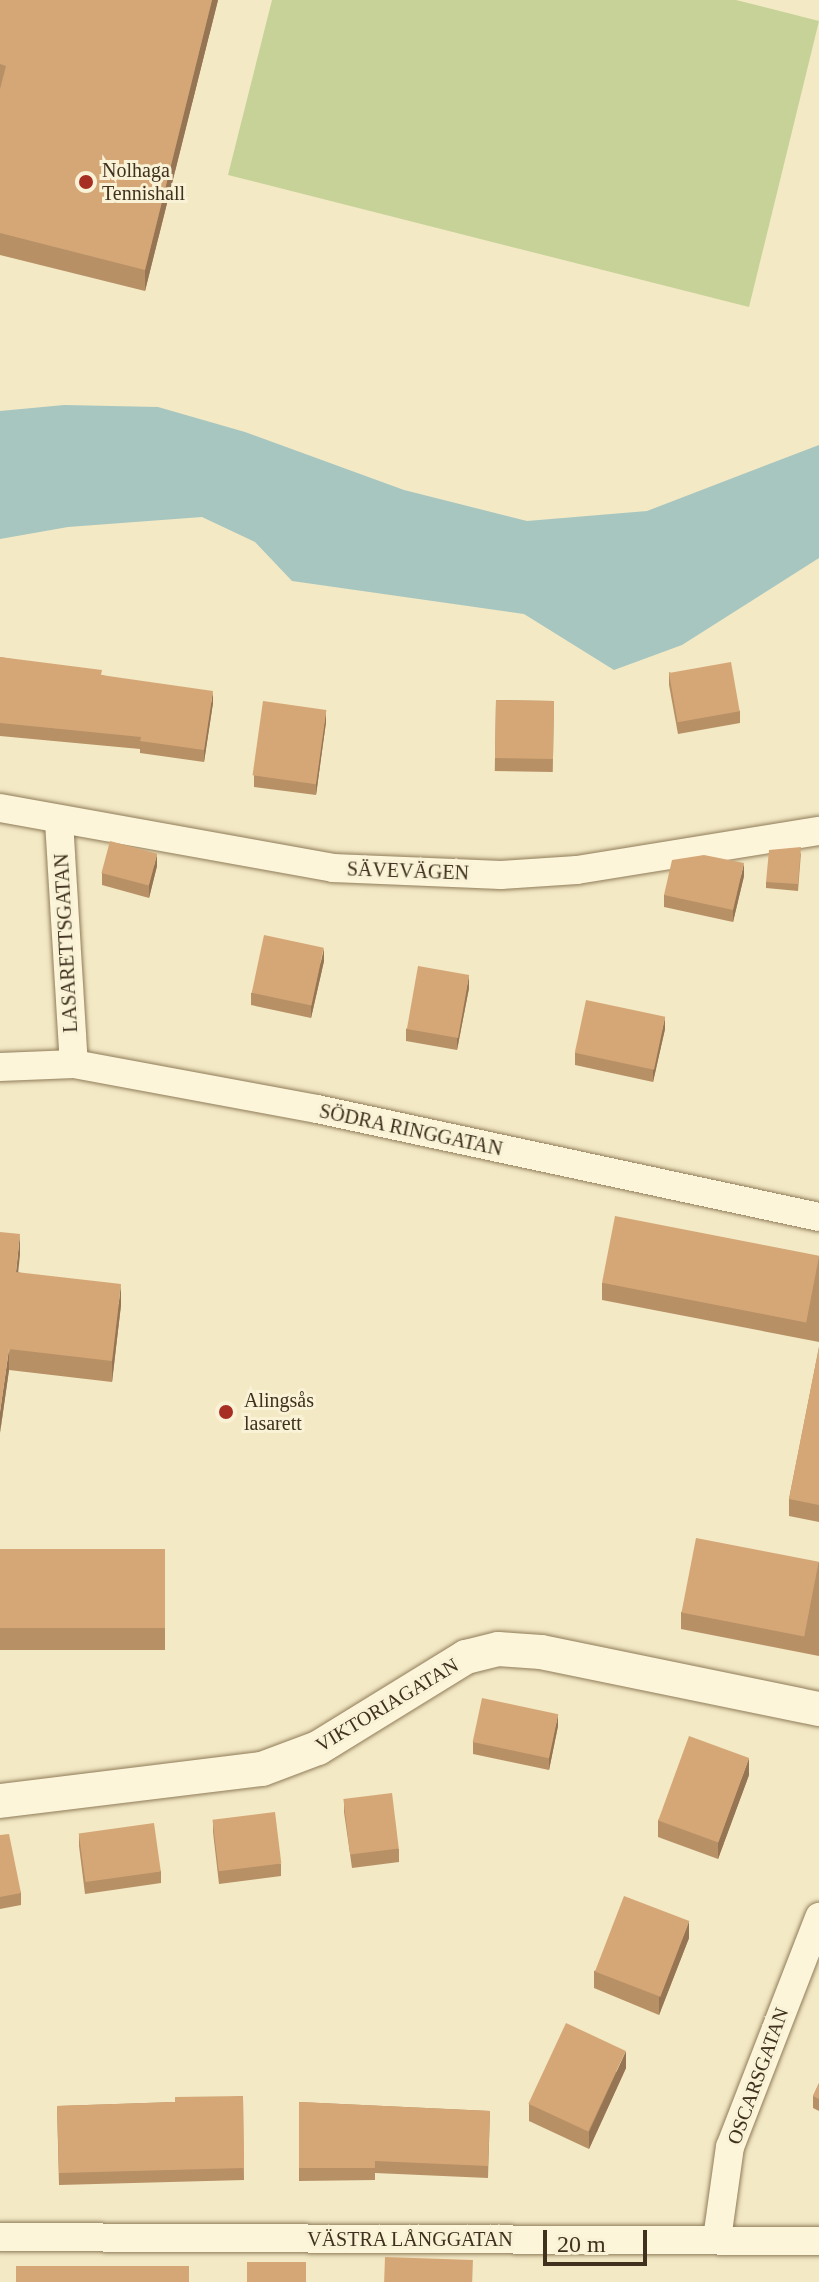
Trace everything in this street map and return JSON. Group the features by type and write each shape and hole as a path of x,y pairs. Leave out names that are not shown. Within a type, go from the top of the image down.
{"street":[{"name":"SÄVEVÄGEN","path":"0,808 333,868 501,875 577,870 819,831"},
{"name":"LASARETTSGATAN","path":"59,821 74,1064"},
{"name":"SÖDRA RINGGATAN","path":"0,1067 74,1064 317,1109 819,1217"},
{"name":"VIKTORIAGATAN","path":"0,1801 262,1769 318,1748 466,1657 498,1649 541,1652 819,1709"},
{"name":"OSCARSGATAN","path":"717,2239 730,2147 819,1917"},
{"name":"VÄSTRA LÅNGGATAN","path":"0,2237 819,2241"}],"green space":[{"path":"272,0 736,0 819,21 749,307 228,175"}],"water":[{"path":"64,405 158,407 245,432 404,490 527,521 647,511 819,445 819,558 682,645 614,670 524,614 292,581 255,542 202,517 68,527 0,539 0,411"}],"building":[{"name":"Nolhaga Tennishall","path":"0,0 212,0 145,270 0,233 0,89 6,66 0,64"},
{"path":"0,657 102,670 101,675 213,691 204,750 140,741 141,737 0,723"},
{"path":"731,662 740,711 678,722 669,673"},
{"path":"496,700 554,701 553,759 495,758"},
{"path":"263,701 326,710 316,784 253,775"},
{"path":"110,841 157,854 149,886 101,873"},
{"path":"801,847 798,884 766,882 769,850"},
{"path":"704,855 744,863 733,910 664,895 672,860"},
{"path":"264,935 324,948 311,1005 252,993"},
{"path":"418,966 469,975 458,1038 407,1029"},
{"path":"586,1000 665,1017 654,1070 575,1053"},
{"path":"615,1216 819,1256 806,1322 602,1283"},
{"path":"0,1232 20,1234 16,1272 121,1284 112,1361 9,1349 0,1412"},
{"path":"819,1347 819,1505 789,1499"},
{"path":"696,1538 819,1562 804,1636 681,1613"},
{"path":"0,1549 165,1549 165,1628 0,1628"},
{"path":"482,1698 558,1714 549,1758 473,1742"},
{"path":"689,1736 749,1758 718,1842 658,1821"},
{"path":"392,1793 399,1849 350,1855 343,1799"},
{"path":"275,1812 281,1864 219,1871 212,1820"},
{"path":"154,1823 161,1872 86,1882 79,1834"},
{"path":"9,1834 21,1893 0,1897 0,1835"},
{"path":"624,1896 689,1921 660,1997 595,1972"},
{"path":"566,2023 626,2051 588,2132 528,2104"},
{"path":"819,2083 819,2099 813,2096"},
{"path":"243,2096 244,2168 59,2173 57,2106 175,2102 175,2097"},
{"path":"299,2102 490,2111 488,2166 375,2161 375,2168 299,2168"},
{"path":"385,2257 473,2260 472,2282 384,2282"},
{"path":"247,2262 306,2262 306,2282 247,2282"},
{"path":"16,2266 189,2266 189,2282 16,2282"}],"place":[{"name":"Nolhaga Tennishall","path":"86,182"},
{"name":"Alingsås lasarett","path":"226,1412"}]}
